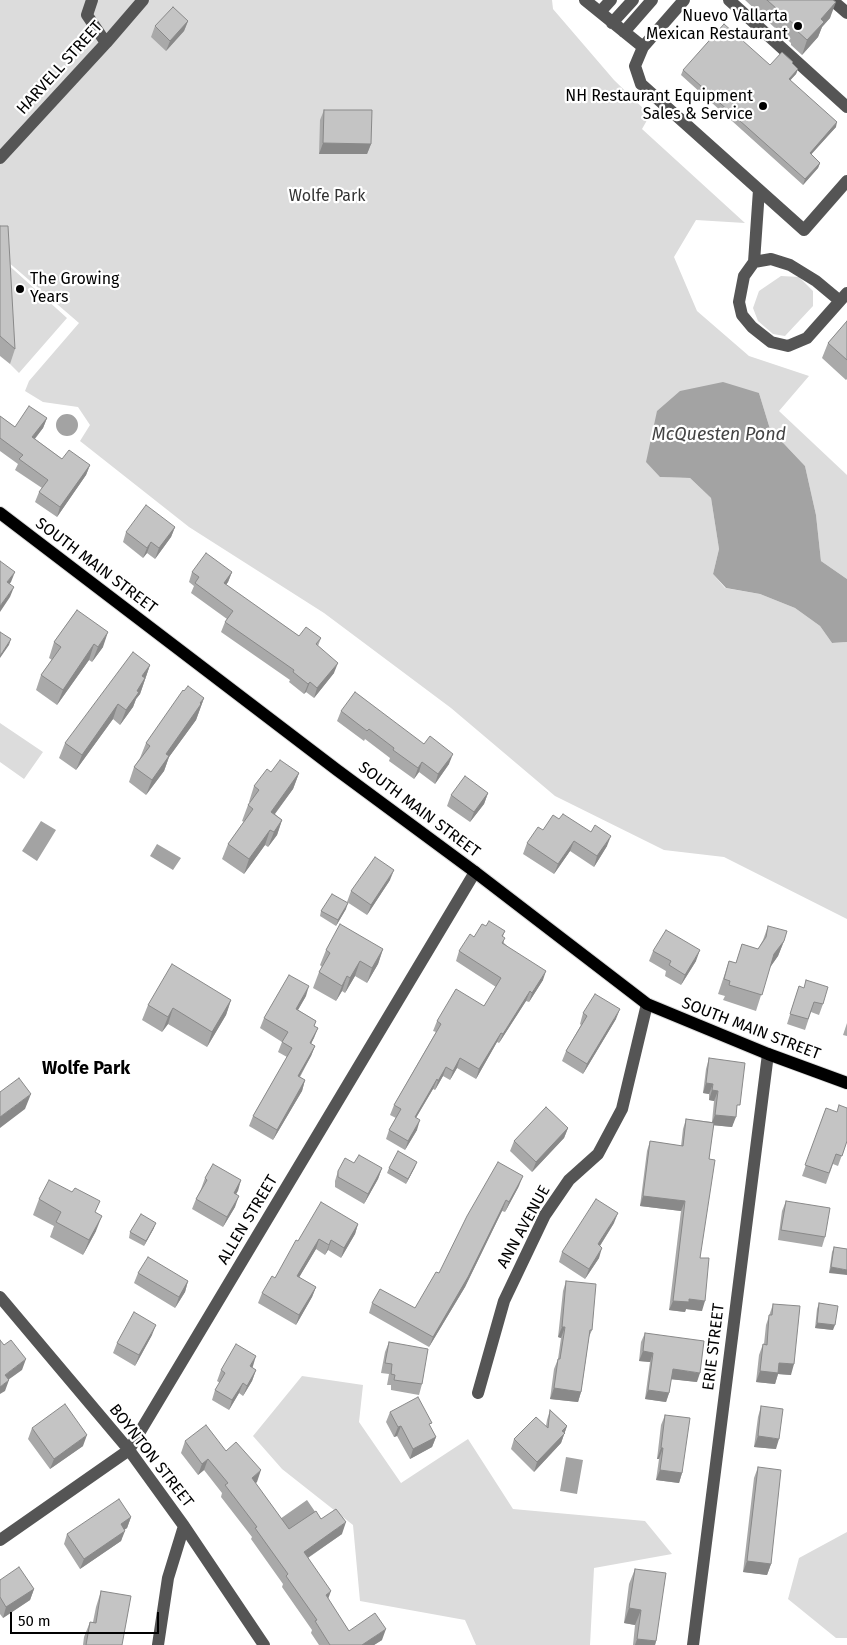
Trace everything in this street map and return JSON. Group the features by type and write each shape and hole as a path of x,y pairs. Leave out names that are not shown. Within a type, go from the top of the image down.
{"main road":[{"name":"SOUTH MAIN STREET","path":"0,513 647,1004 768,1054 847,1083"}],"street":[{"path":"92,0 87,15 106,43"},
{"name":"HARVELL STREET","path":"0,158 143,0"},
{"path":"585,0 643,47"},
{"path":"600,12 611,0"},
{"path":"612,23 632,0"},
{"path":"624,32 652,0"},
{"path":"684,0 643,47 635,66 641,84 804,230 847,181"},
{"path":"730,0 847,107"},
{"path":"832,0 847,13"},
{"path":"754,262 771,259 790,265 843,297 807,338 788,346 771,342 752,327 742,315 739,302 744,276 754,262 759,190"},
{"name":"ALLEN STREET","path":"0,1540 129,1450 475,872"},
{"name":"ANN AVENUE","path":"478,1393 504,1301 545,1215 569,1180 598,1154 622,1109 647,1004"},
{"name":"ERIE STREET","path":"693,1645 768,1054"},
{"name":"BOYNTON STREET","path":"0,1297 129,1450 184,1526 264,1645"},
{"path":"158,1645 168,1578 184,1526"}],"green space":[{"path":"0,0 552,0 553,9 614,80 650,115 642,129 745,223 696,220 674,257 697,311 749,356 809,376 779,411 847,475 847,579 821,561 816,515 805,466 770,429 759,393 660,477 690,478 711,498 719,549 713,574 725,588 760,594 795,608 820,626 832,643 847,642 847,919 724,857 664,850 555,796 451,708 324,613 189,527 80,441 90,425 78,407 43,402 25,391 29,381 79,323 0,255"},
{"name":"The Growing Years","path":"4,261 67,318 19,373 10,364"},
{"path":"781,276 799,277 813,291 813,306 785,336 773,334 758,321 753,308 759,291"},
{"path":"0,723 43,752 24,779 0,762"},
{"path":"302,1376 363,1385 359,1422 401,1483 468,1439 513,1509 645,1521 672,1554 594,1568 590,1645 476,1645 465,1620 360,1601 353,1525 282,1469 253,1436"},
{"path":"847,1532 847,1638 836,1638 788,1599 799,1558"}],"water":[{"name":"McQuesten Pond","path":"723,382 759,393 770,429 805,466 816,515 821,561 847,579 847,642 832,643 820,626 795,608 760,594 726,588 713,574 719,549 711,498 690,478 660,477 646,462 657,411 680,391"},
{"path":"63,414 71,414 78,421 78,429 71,436 63,436 56,429 56,421"},
{"path":"41,821 56,830 37,861 22,851"},
{"path":"157,844 181,858 173,870 150,856"},
{"path":"566,1457 583,1460 577,1494 560,1491"},
{"path":"307,1500 316,1513 289,1533 280,1519"}],"building":[{"path":"767,0 833,0 836,2 821,19 824,22 807,40 796,30 798,28"},
{"path":"173,7 188,21 170,41 155,26"},
{"name":"NH Restaurant Equipment Sales & Service","path":"724,24 770,65 782,52 798,69 789,79 837,122 810,153 820,163 805,179 683,70"},
{"path":"324,110 372,110 371,144 323,143"},
{"path":"0,226 8,226 15,349 0,336"},
{"path":"847,321 847,360 828,343"},
{"path":"29,406 47,418 32,437 62,459 69,450 90,465 60,507 39,492 48,480 19,459 23,455 0,438 0,416 15,427"},
{"path":"146,505 175,527 159,548 151,542 147,548 126,532"},
{"path":"206,553 232,572 224,583 299,636 306,627 321,638 316,644 338,663 317,688 310,682 308,684 293,672 294,670 225,622 233,611 195,583 199,577 192,572"},
{"path":"0,561 15,572 7,582 14,587 0,606"},
{"path":"77,610 108,632 98,647 94,644 63,690 41,675 61,647 54,642"},
{"path":"0,632 11,639 0,656"},
{"path":"133,652 150,665 142,676 145,678 137,691 139,692 126,710 118,704 82,755 65,743"},
{"path":"188,686 204,698 166,754 169,756 152,780 134,767 150,746 146,743 183,690"},
{"path":"355,692 424,744 430,736 453,754 438,774 422,762 418,768 369,729 367,731 341,711"},
{"path":"280,760 299,773 271,812 282,820 274,832 270,830 249,859 228,844 253,809 248,805 259,790 254,786 267,769 271,772"},
{"path":"465,776 488,793 474,812 451,795"},
{"path":"563,814 591,832 595,825 611,836 597,856 574,841 558,864 527,843 538,827 543,830 553,815 559,819"},
{"path":"375,857 394,870 371,905 351,891"},
{"path":"332,894 348,903 338,920 321,911"},
{"path":"489,921 505,931 502,936 505,938 502,943 546,971 532,993 530,991 503,1034 501,1033 479,1069 460,1058 453,1071 446,1067 415,1117 420,1120 408,1141 389,1130 401,1109 394,1105 441,1024 437,1021 456,989 484,1006 501,978 459,951 470,934 474,937 482,924 486,926"},
{"path":"340,924 383,949 372,968 360,961 350,978 347,976 342,986 319,972 330,953 326,950"},
{"path":"768,926 787,931 784,941 774,954 762,995 729,985 730,981 724,979 729,961 736,963 742,944 758,949 766,937"},
{"path":"666,930 700,950 685,975 669,965 671,961 653,951"},
{"path":"172,964 231,1000 212,1032 173,1008 168,1017 148,1005"},
{"path":"289,975 309,986 296,1009 316,1021 314,1026 318,1028 310,1043 315,1046 298,1076 305,1080 277,1130 253,1116 292,1048 282,1042 288,1032 264,1018"},
{"path":"806,980 828,987 823,1004 814,1002 808,1019 790,1014 799,986 804,988"},
{"path":"595,994 620,1009 587,1064 566,1051 587,1016 583,1013"},
{"path":"709,1058 745,1063 740,1105 737,1105 736,1117 715,1115 718,1091 712,1090 713,1084 706,1083"},
{"path":"19,1078 31,1094 0,1117 0,1092"},
{"path":"839,1105 847,1108 847,1141 842,1156 836,1154 829,1173 805,1165 826,1108 837,1112"},
{"path":"546,1107 568,1128 536,1162 514,1141"},
{"path":"686,1119 714,1123 709,1159 715,1160 700,1258 709,1258 705,1301 689,1299 689,1302 673,1301 685,1201 643,1196 650,1141 683,1146"},
{"path":"398,1151 417,1162 408,1179 389,1168"},
{"path":"359,1155 382,1168 368,1194 338,1177 338,1171 345,1158 354,1163"},
{"path":"498,1162 523,1176 509,1202 506,1200 468,1277 433,1337 372,1303 380,1289 415,1308 436,1272 439,1273 467,1216"},
{"path":"213,1164 241,1180 234,1193 239,1196 227,1217 196,1199 207,1180 205,1178"},
{"path":"49,1180 72,1192 75,1188 100,1201 95,1212 102,1216 89,1240 56,1222 61,1212 39,1199"},
{"path":"596,1199 618,1213 598,1244 602,1248 589,1269 562,1252"},
{"path":"786,1201 830,1208 825,1237 781,1230"},
{"path":"321,1202 358,1224 344,1248 331,1240 329,1245 319,1239 297,1276 316,1287 299,1315 262,1293 272,1276 275,1278 296,1240 298,1241"},
{"path":"141,1214 156,1223 146,1241 130,1232"},
{"path":"834,1247 847,1249 847,1270 831,1267"},
{"path":"148,1257 188,1281 179,1297 138,1273"},
{"path":"566,1281 596,1284 592,1330 590,1330 581,1392 554,1388 565,1327 562,1327"},
{"path":"819,1303 838,1306 835,1325 817,1323"},
{"path":"773,1304 800,1306 794,1364 779,1363 778,1373 760,1371 763,1344 767,1345 769,1315 772,1315"},
{"path":"134,1312 156,1325 139,1355 117,1343"},
{"path":"645,1333 704,1341 700,1373 673,1369 669,1393 648,1390 653,1353 643,1351"},
{"path":"0,1340 4,1345 11,1340 26,1359 5,1375 9,1380 0,1387"},
{"path":"389,1342 428,1349 422,1384 394,1380 395,1375 391,1374 392,1364 385,1363"},
{"path":"236,1344 256,1356 250,1366 256,1370 247,1386 243,1383 232,1400 215,1390 225,1373 221,1370"},
{"path":"418,1397 432,1423 429,1424 436,1437 413,1449 401,1426 398,1427 390,1412"},
{"path":"65,1404 87,1435 54,1459 32,1428"},
{"path":"761,1406 783,1409 779,1439 758,1436"},
{"path":"550,1410 567,1426 562,1431 565,1433 537,1462 514,1439 536,1417 548,1428"},
{"path":"665,1415 690,1418 682,1473 660,1470"},
{"path":"206,1425 226,1451 236,1442 261,1470 252,1478 289,1529 316,1511 321,1519 336,1509 346,1522 304,1552 331,1591 326,1595 349,1631 375,1613 386,1629 362,1645 330,1645 315,1621 317,1620 286,1576 288,1574 255,1528 257,1527 225,1485 228,1483 208,1459 202,1464 185,1441"},
{"path":"758,1467 781,1470 771,1564 747,1561"},
{"path":"119,1499 131,1517 121,1524 125,1531 84,1559 67,1534"},
{"path":"19,1567 34,1589 6,1607 0,1597 0,1580"},
{"path":"635,1569 666,1573 656,1641 637,1639 641,1610 629,1608"},
{"path":"101,1591 131,1596 122,1645 86,1645 90,1622 96,1623"}],"place":[{"name":"Nuevo Vallarta Mexican Restaurant","path":"798,26"},
{"name":"NH Restaurant Equipment Sales & Service","path":"763,106"},
{"name":"The Growing Years","path":"20,289"}],"district":[{"name":"Wolfe Park","path":"86,1069"}]}
